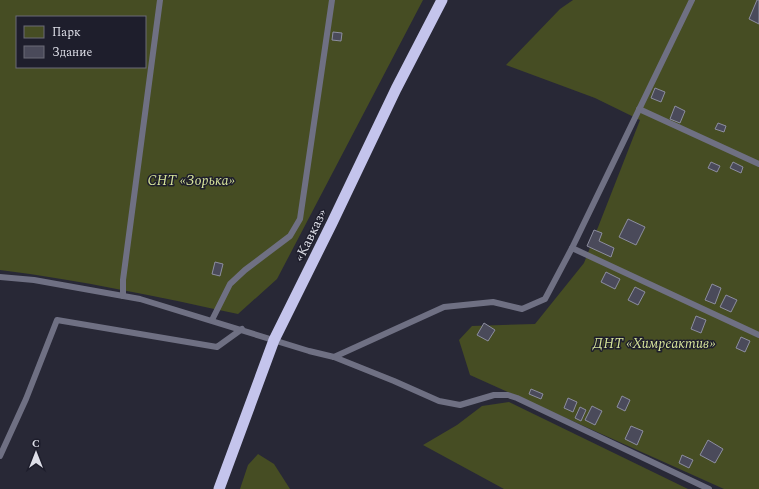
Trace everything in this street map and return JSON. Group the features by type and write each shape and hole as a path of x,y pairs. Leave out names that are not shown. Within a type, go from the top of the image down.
{"highway":[{"name":"«Кавказ»","path":"219,489 274,340 396,89 442,0"}],"lane":[{"path":"123,296 123,280 160,0"},
{"path":"212,320 230,284 245,270 290,236 300,219 332,0"},
{"path":"334,357 444,307 493,302 522,309 545,299 572,248 692,0"},
{"path":"639,109 759,164"},
{"path":"572,248 759,335"},
{"path":"0,277 34,280 140,299 242,329 309,351 334,357 439,401 460,405 494,396 508,395 709,489"},
{"path":"0,456 26,399 57,320 217,347 242,329"}],"green space":[{"name":"СНТ «Зорька»","path":"0,0 423,0 277,279 238,314 149,295 0,270"},
{"name":"ДНТ «Химреактив»","path":"573,0 759,0 759,489 724,489 470,375 459,340 472,326 535,324 584,263 640,120 595,98 506,65 560,9"},
{"path":"509,402 688,489 504,489 423,445 457,425 482,406"},
{"path":"258,454 274,464 290,489 240,489 248,465"}],"building":[{"path":"757,0 759,0 759,24 749,19"},
{"path":"333,32 342,33 341,41 332,40"},
{"path":"655,88 665,92 661,102 651,98"},
{"path":"675,106 685,111 680,123 670,119"},
{"path":"718,123 726,126 724,132 715,129"},
{"path":"711,162 720,166 717,172 708,168"},
{"path":"733,162 743,167 741,173 730,168"},
{"path":"628,219 645,227 636,245 619,237"},
{"path":"594,230 602,233 599,241 614,248 611,257 587,246"},
{"path":"215,262 223,264 220,276 212,274"},
{"path":"606,272 620,279 615,289 601,282"},
{"path":"712,284 721,288 715,304 705,300"},
{"path":"635,287 645,292 638,305 628,300"},
{"path":"726,295 737,300 731,312 720,307"},
{"path":"696,316 706,320 701,333 691,329"},
{"path":"484,323 495,330 488,341 477,335"},
{"path":"741,337 750,341 745,352 736,348"},
{"path":"531,389 543,394 541,399 529,394"},
{"path":"622,396 630,400 625,411 617,407"},
{"path":"568,398 577,402 573,412 564,408"},
{"path":"592,406 602,411 595,425 585,420"},
{"path":"580,407 586,410 581,421 575,418"},
{"path":"631,426 643,431 637,445 625,439"},
{"path":"708,440 723,449 715,463 700,455"},
{"path":"682,455 693,460 689,468 679,463"}]}
